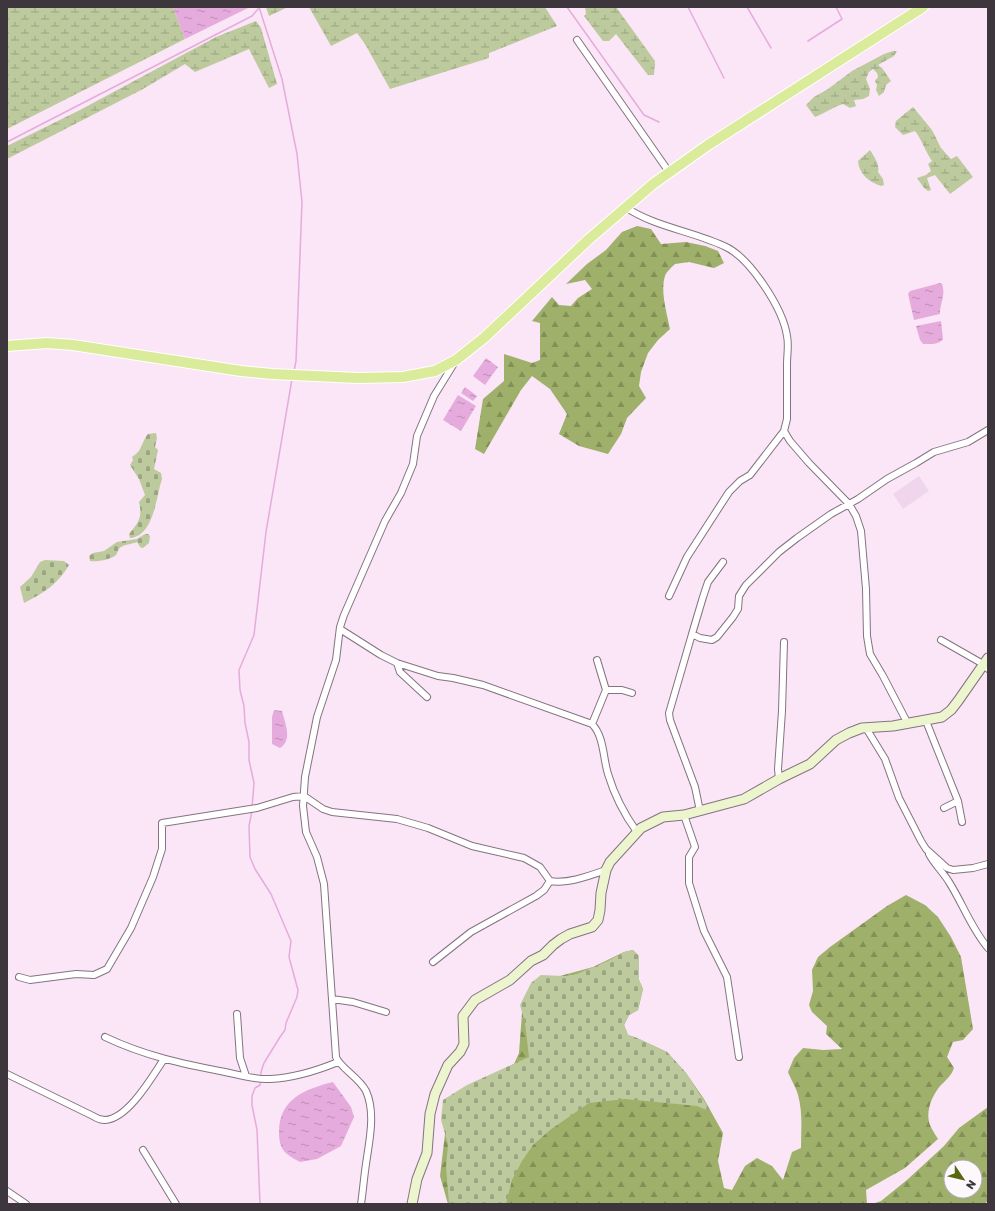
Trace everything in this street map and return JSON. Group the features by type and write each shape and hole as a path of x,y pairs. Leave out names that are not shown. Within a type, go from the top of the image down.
{"main road":[{"path":"7,346 47,343 72,345 240,371 303,376 358,378 403,377 434,371 456,360 485,337 588,240 625,207 669,172 708,145 923,7"}],"street":[{"path":"577,40 669,172"},
{"path":"625,207 637,215 655,222 726,246 739,256 752,268 771,298 783,320 787,337 787,418 784,431 750,475 740,481 729,492 687,557 669,596"},
{"path":"361,1204 371,1125 370,1109 366,1092 356,1078 338,1062 336,1057 324,884 317,857 306,832 303,806 305,776 318,717 336,660 340,629 344,615 385,521 401,492 413,464 417,436 434,396 456,360"},
{"path":"692,634 700,638 712,640 717,637 738,610 739,596 756,574 779,552 797,538 887,479 934,452 968,442 988,430"},
{"path":"784,431 790,441 809,463 849,504 856,516 861,531 866,590 867,636 870,654 908,724"},
{"path":"700,811 695,787 670,720 669,713 708,582 723,562"},
{"path":"340,629 381,655 397,663 438,676 483,685 592,724 600,736 607,773 620,805 629,822 637,832"},
{"path":"412,1204 417,1178 428,1153 430,1114 435,1094 448,1065 460,1052 464,1044 463,1016 475,1000 510,980 531,961 548,951 553,945 570,934 592,927 598,920 601,893 606,870 610,862 645,825 663,817 684,815 744,799 779,779 810,764 836,740 849,733 866,728 908,724 942,717 951,710 986,664 941,640"},
{"path":"779,779 778,769 782,711 784,642"},
{"path":"592,724 606,690 597,660"},
{"path":"397,663 400,672 427,697"},
{"path":"606,690 622,690 632,693"},
{"path":"926,721 958,801 962,822"},
{"path":"866,728 885,759 899,798 921,841 930,856 949,881 972,926 979,938 988,948"},
{"path":"19,977 30,980 76,974 94,975 107,969 131,928 153,877 162,849 162,822 257,808 293,797 304,796 323,809 332,812 397,819 428,828 472,846 524,858 540,867 550,881"},
{"path":"944,808 958,801"},
{"path":"684,815 695,847 690,857 689,883 704,931 727,977 739,1057"},
{"path":"926,849 947,868 953,870 973,868 988,864"},
{"path":"550,881 566,881 590,876 606,870"},
{"path":"433,962 471,932 536,896 544,890 550,881"},
{"path":"332,999 353,1002 386,1012"},
{"path":"237,1014 240,1058 246,1076"},
{"path":"105,1037 154,1057 246,1076 269,1079 286,1078 316,1071 338,1062"},
{"path":"7,1074 104,1120 128,1109 142,1092 164,1059"},
{"path":"143,1150 176,1204"},
{"path":"7,1191 26,1204"}],"shaded area":[{"path":"919,476 929,491 903,509 893,494"}],"green space":[{"path":"7,7 173,7 185,39 7,129"},
{"path":"266,7 288,7 269,16"},
{"path":"309,7 545,7 557,26 489,53 489,58 390,89 365,44 357,33 331,46"},
{"path":"585,7 616,7 655,61 654,75 648,75 616,34 609,41 603,41 584,16 586,14"},
{"path":"256,21 261,28 277,84 269,88 249,49 195,72 185,64 143,89 7,159 7,146 80,110 216,37"},
{"path":"897,51 894,56 878,65 882,68 891,81 886,85 884,92 879,96 876,90 877,85 875,81 878,77 877,73 873,69 869,72 866,79 870,89 869,96 863,99 854,100 856,106 850,108 843,104 815,117 806,105 814,97 828,89 852,71 884,54"},
{"path":"913,107 932,130 941,148 951,159 957,156 973,177 950,194 935,175 927,178 931,190 928,191 924,188 917,178 926,175 931,171 928,164 932,161 915,131 903,135 895,127 896,121"},
{"path":"870,150 877,163 878,172 883,179 884,185 881,186 872,182 865,177 860,170 858,161"},
{"path":"637,226 651,229 661,244 686,242 705,246 718,251 724,263 714,268 689,262 675,264 665,276 663,288 670,329 658,340 648,353 641,372 639,386 646,398 627,418 621,434 608,454 579,446 559,434 567,414 550,389 532,376 521,390 484,454 475,449 483,399 504,381 504,354 532,363 540,360 540,323 532,321 552,297 559,305 571,306 578,298 592,289 585,280 566,284 587,264 606,250 622,232"},
{"path":"156,433 157,438 155,447 158,450 154,469 161,473 162,479 156,505 149,523 144,530 138,536 130,538 129,534 139,520 140,516 139,502 145,495 139,479 130,465 133,460 132,457 140,449 148,434"},
{"path":"145,534 150,536 149,543 143,548 140,547 137,542 121,547 116,555 110,558 100,561 90,561 89,556 93,553 104,551 117,542 137,539"},
{"path":"45,560 64,561 69,565 55,583 38,596 24,603 20,587 31,577 40,562"},
{"path":"906,895 925,905 938,917 951,937 961,957 973,1029 963,1040 953,1042 947,1057 954,1068 938,1089 930,1104 928,1115 929,1120 938,1139 905,1168 866,1190 867,1204 448,1204 440,1176 445,1134 489,1076 514,1064 519,1053 522,1013 560,976 593,967 624,952 633,950 639,956 639,980 643,989 638,1010 629,1015 624,1025 628,1035 667,1052 686,1073 704,1099 723,1133 718,1161 724,1188 732,1190 745,1166 757,1158 772,1166 783,1180 792,1152 801,1148 800,1102 788,1072 794,1058 803,1048 823,1050 842,1049 826,1034 827,1026 812,1012 809,1005 813,991 812,970 818,957 830,947 887,906"},
{"path":"633,950 639,956 639,980 643,989 638,1010 629,1015 624,1025 628,1035 667,1052 686,1073 710,1110 697,1106 625,1099 589,1103 550,1130 533,1145 522,1161 512,1180 506,1204 449,1204 446,1166 448,1144 441,1120 443,1100 467,1085 529,1057 525,1023 520,1005 531,983 541,975 564,976 577,974 608,961 624,952"},
{"path":"988,1107 988,1201 984,1204 872,1204 881,1201 907,1180 944,1146 959,1128"}],"water":[{"path":"173,7 250,7 185,39"},
{"path":"940,283 942,284 943,288 943,295 940,314 914,320 908,294 910,291"},
{"path":"941,321 943,339 936,343 923,344 920,340 916,326"},
{"path":"486,358 498,367 485,385 473,376"},
{"path":"465,387 477,396 473,401 461,393"},
{"path":"458,395 476,406 461,431 443,420"},
{"path":"274,710 282,711 287,731 286,741 280,748 272,744 272,717"},
{"path":"333,1082 351,1107 354,1117 341,1146 317,1159 300,1162 287,1154 280,1143 280,1121 284,1111 296,1097 304,1092"}],"waterway":[{"path":"259,7 282,79 297,154 302,202 296,361 294,371"},
{"path":"567,7 644,115 659,122"},
{"path":"688,7 724,78"},
{"path":"747,7 771,48"},
{"path":"808,41 842,19 836,7"},
{"path":"7,142 252,16 259,8"},
{"path":"252,808 254,783 249,760 249,742 245,723 244,706 240,690 239,670 254,635 266,532 292,379"},
{"path":"252,811 249,826 250,857 255,869 271,894 291,941 289,957 298,990 297,997 286,1023 285,1030 264,1063 261,1077"},
{"path":"260,1204 257,1130 252,1105 252,1096 255,1088 260,1085 261,1081"}]}
